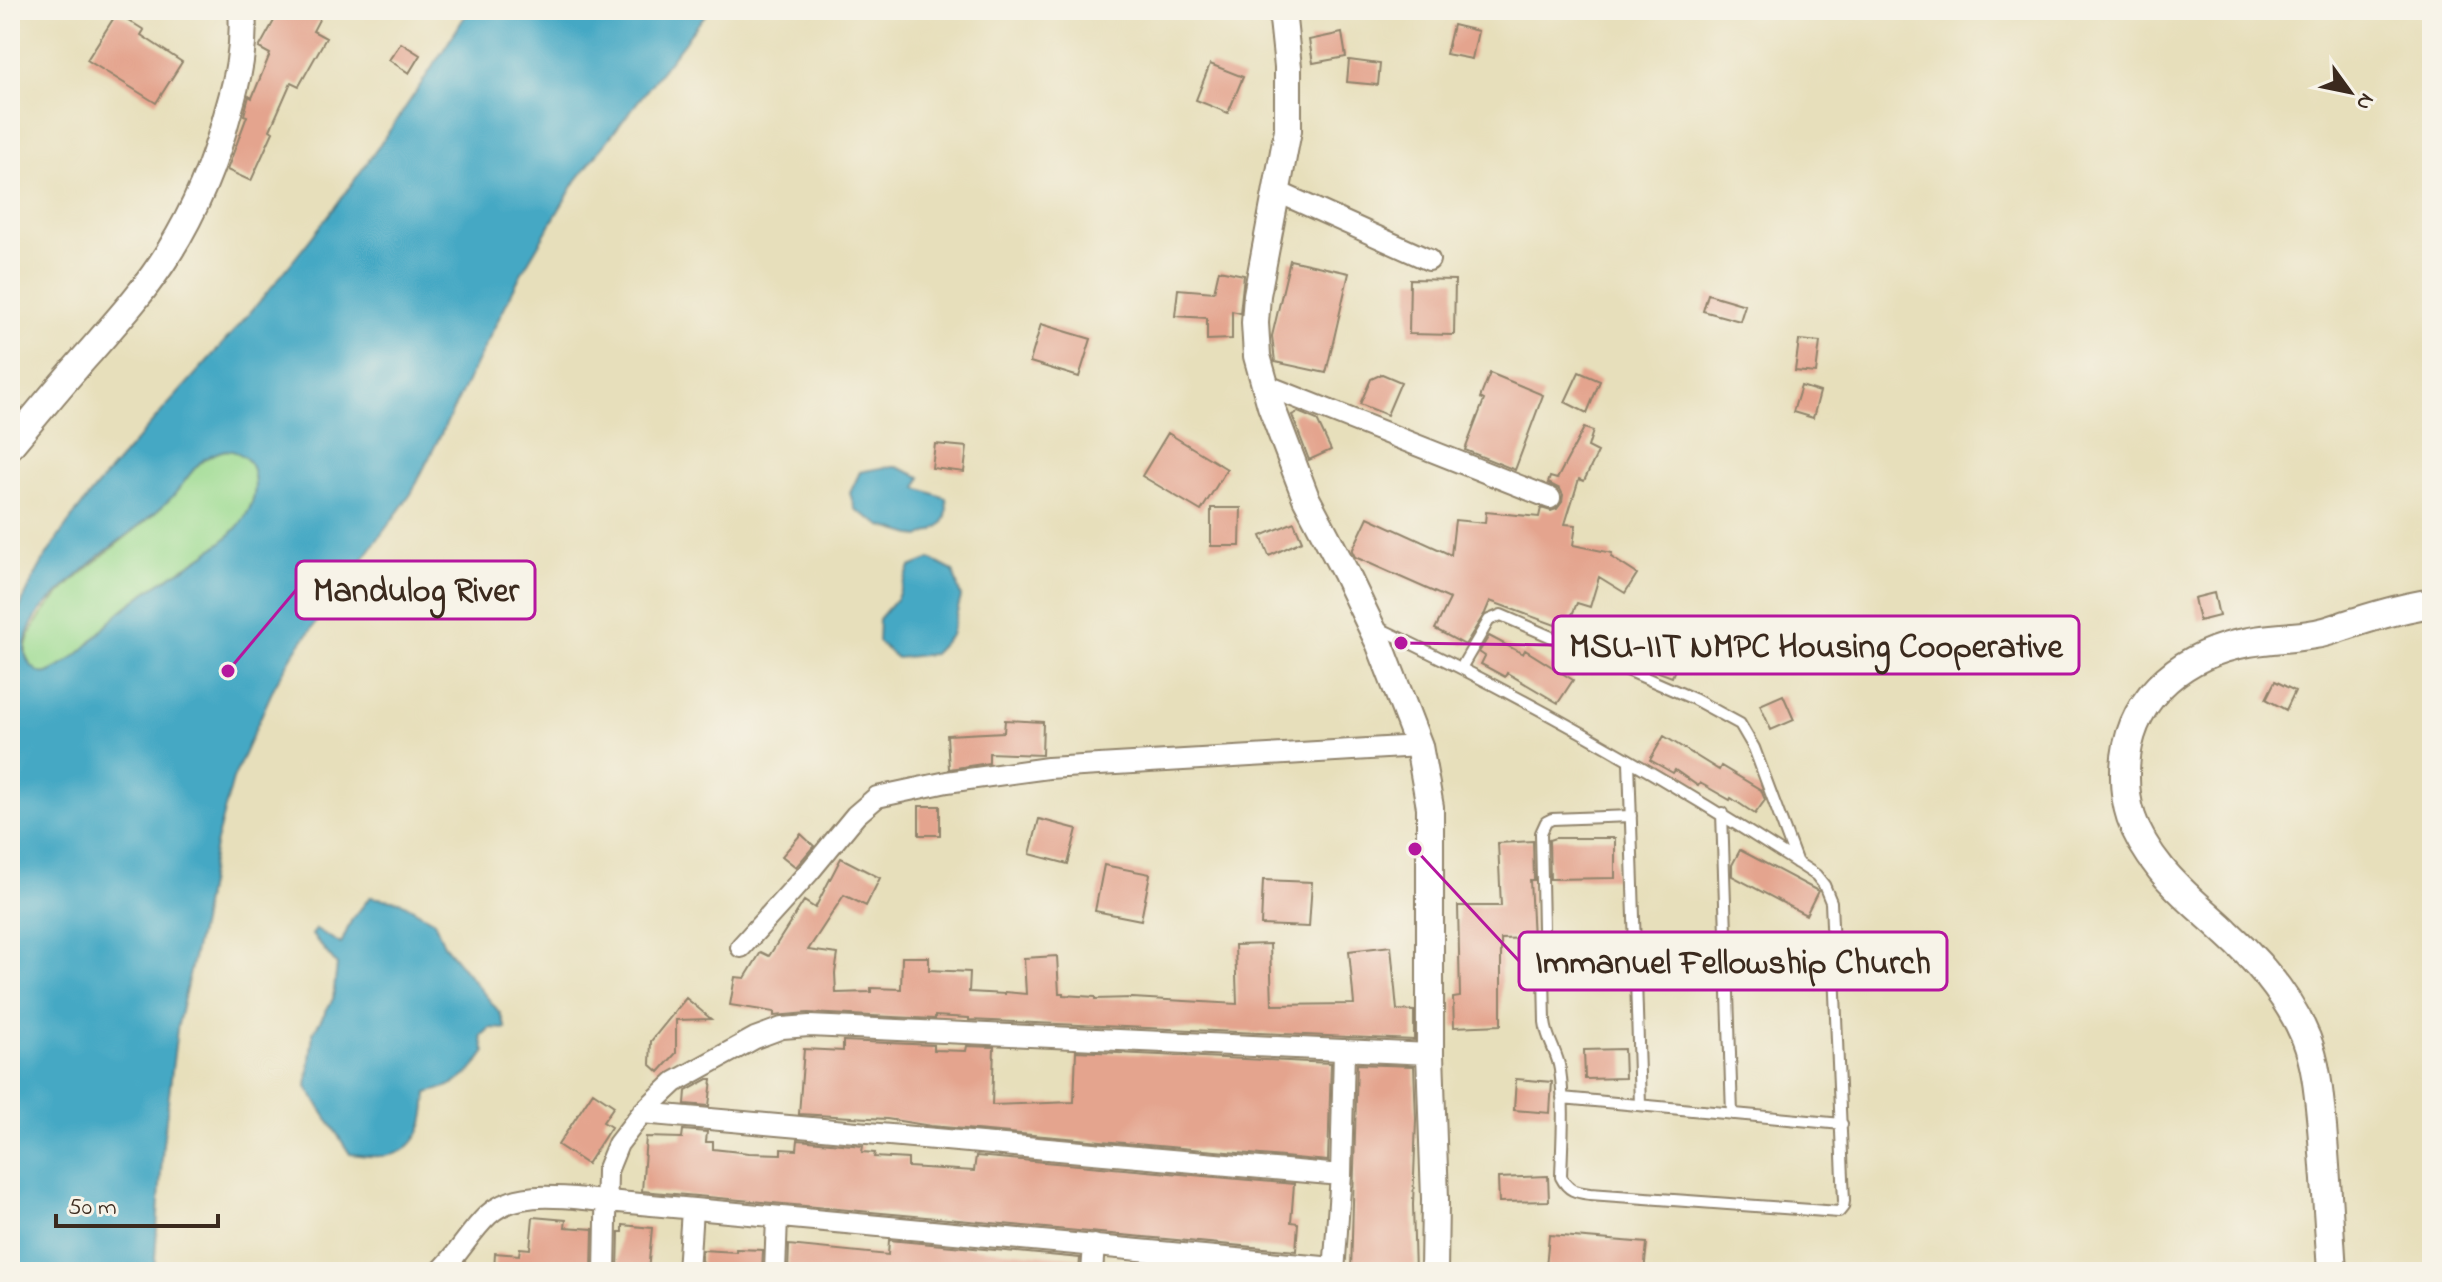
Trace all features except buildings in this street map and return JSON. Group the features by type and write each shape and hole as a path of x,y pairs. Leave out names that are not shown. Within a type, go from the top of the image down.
{"main road":[{"path":"2332,1272 2317,1076 2306,1039 2292,1010 2262,968 2184,895 2159,867 2135,829 2125,799 2128,743 2140,712 2156,689 2174,672 2205,655 2247,643 2318,634 2403,608 2432,603"}],"street":[{"path":"10,446 131,306 184,227 203,189 225,127 244,37 242,10"},
{"path":"1282,10 1288,67 1288,130 1257,295 1257,356 1306,498 1371,624 1419,746 1430,807 1434,1272"},
{"path":"1278,192 1429,260"},
{"path":"1265,385 1550,498"},
{"path":"741,947 856,815 877,797 947,782 1048,768 1419,746"},
{"path":"605,1272 607,1171 618,1144 642,1113 675,1082 755,1038 782,1028 809,1026 1430,1054"},
{"path":"440,1272 488,1215 506,1204 533,1197 608,1201 1094,1245 1171,1263 1334,1270 1341,1175 1344,1050"},
{"path":"642,1113 1341,1175"},
{"path":"688,1272 692,1209"},
{"path":"775,1272 777,1217"},
{"path":"1092,1272 1094,1245"}],"lane":[{"path":"1461,668 1489,620 1497,615 1505,616 1694,699 1733,720 1744,729 1754,748 1797,863"},
{"path":"1371,624 1461,668 1722,813 1816,875 1824,885 1831,902 1842,1124 1844,1201 1839,1212 1590,1194 1568,1188 1561,1177 1560,1069 1545,1022 1541,833 1546,822 1552,819 1631,816"},
{"path":"1629,761 1640,1105"},
{"path":"1722,813 1732,1114"},
{"path":"1562,1098 1842,1124"}],"green space":[{"path":"226,450 242,456 253,470 255,492 248,511 236,529 201,558 123,610 66,665 47,674 34,670 26,649 32,630 47,608 90,566 163,506 201,462"}],"water":[{"path":"469,10 709,10 576,181 521,274 411,494 293,654 274,687 233,779 215,845 177,1029 163,1144 154,1272 10,1272 10,636 20,607 48,554 82,504 256,306 316,232 384,139","holes":["231,451 249,462 255,492 248,511 236,529 201,558 126,607 72,659 48,673 36,670 26,657 25,649 31,625 43,608 165,504 201,462 216,453"]},
{"path":"897,467 921,477 917,488 946,498 947,514 942,524 919,537 882,526 855,509 850,493 860,472"},
{"path":"930,559 953,571 961,597 951,635 933,654 897,658 878,642 879,619 897,598 910,567"},
{"path":"370,897 399,901 434,921 444,945 500,1013 506,1029 490,1028 481,1036 485,1053 479,1061 460,1080 427,1093 422,1126 416,1137 401,1151 383,1156 350,1154 307,1087 313,1033 333,999 337,965 312,935 316,929 341,944 351,921"}],"place":[{"name":"MSU-IIT NMPC Housing Cooperative","path":"1401,643"},
{"name":"Mandulog River","path":"228,671"},
{"name":"Immanuel Fellowship Church","path":"1415,849"}]}
